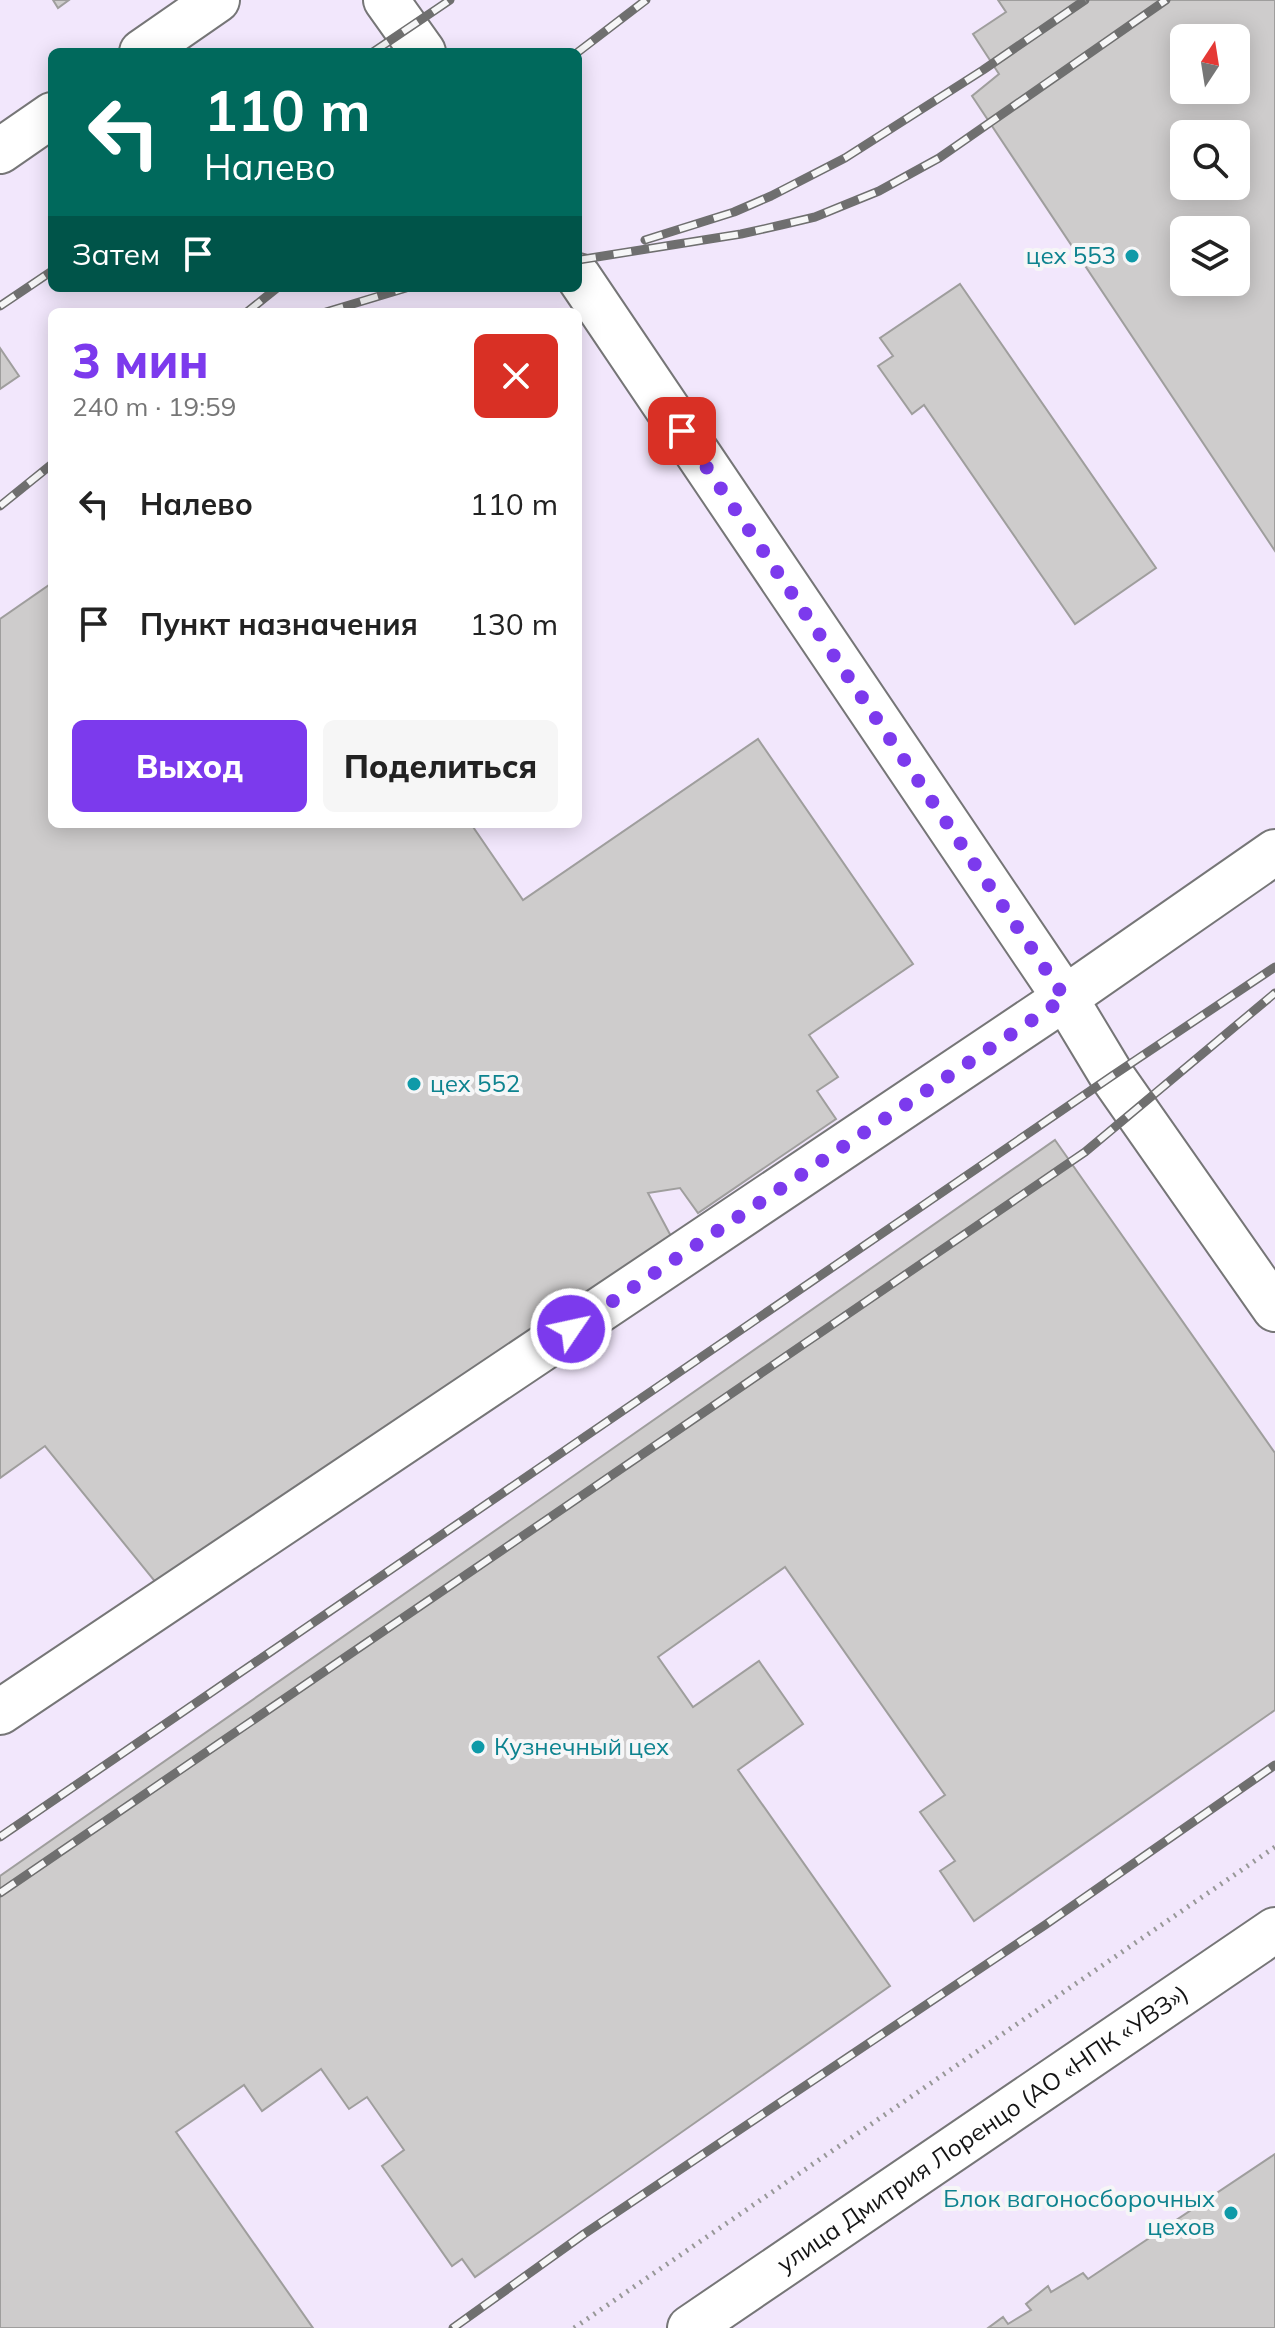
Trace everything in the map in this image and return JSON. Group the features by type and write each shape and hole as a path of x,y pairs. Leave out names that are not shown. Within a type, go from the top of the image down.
{"lane":[{"path":"148,48 217,0"},
{"path":"386,0 420,48"},
{"path":"0,151 48,118"},
{"path":"582,282 1065,998 1112,1076 1275,1309"},
{"path":"0,1712 1065,998 1275,852"},
{"name":"улица Дмитрия Лоренцо (АО «НПК «УВЗ»)","path":"690,2328 1275,1930"}],"path":[{"path":"574,2328 1275,1847"}],"shaded area":[{"path":"0,0 1275,0 1275,2328 0,2328"}],"building":[{"path":"53,0 69,0 58,8"},
{"name":"цех 553","path":"998,0 1275,0 1275,551 972,96 999,74 973,34 1006,12"},
{"path":"960,284 1156,568 1075,624 924,405 912,414 878,366 893,356 880,338"},
{"path":"0,348 19,376 0,389"},
{"name":"цех 552","path":"48,586 48,828 474,828 523,900 758,739 913,964 809,1035 838,1077 817,1091 836,1119 698,1213 680,1188 648,1193 673,1240 157,1584 45,1446 0,1478 0,619"},
{"name":"Кузнечный цех","path":"1055,1140 1275,1453 1275,1710 974,1921 940,1871 955,1861 920,1812 945,1795 785,1567 658,1657 693,1707 759,1661 803,1724 738,1770 890,1986 475,2277 462,2259 452,2266 382,2166 404,2150 367,2097 349,2109 321,2069 262,2111 244,2085 176,2132 313,2328 0,2328 0,1876"},
{"name":"Блок вагоносборочных цехов","path":"1275,2154 1275,2328 988,2328 1003,2317 1008,2324 1031,2310 1026,2304 1048,2286 1051,2292 1083,2273 1088,2279"}],"railway":[{"path":"379,48 450,0"},
{"path":"582,49 646,0"},
{"path":"645,240 734,212 845,158 1085,0"},
{"path":"582,259 781,225 815,217 879,191 939,158 1166,0"},
{"path":"0,306 48,274"},
{"path":"252,308 272,292"},
{"path":"339,308 393,292"},
{"path":"0,506 48,467"},
{"path":"0,1837 1275,967"},
{"path":"0,1893 1085,1152 1275,993"},
{"path":"453,2328 584,2234 1045,1925 1275,1765"}],"place":[{"name":"цех 553","path":"1132,256"},
{"name":"цех 552","path":"414,1084"},
{"name":"Кузнечный цех","path":"478,1747"},
{"name":"Блок вагоносборочных цехов","path":"1231,2213"}],"route":[{"path":"571,1329 1065,998 682,431"}]}
